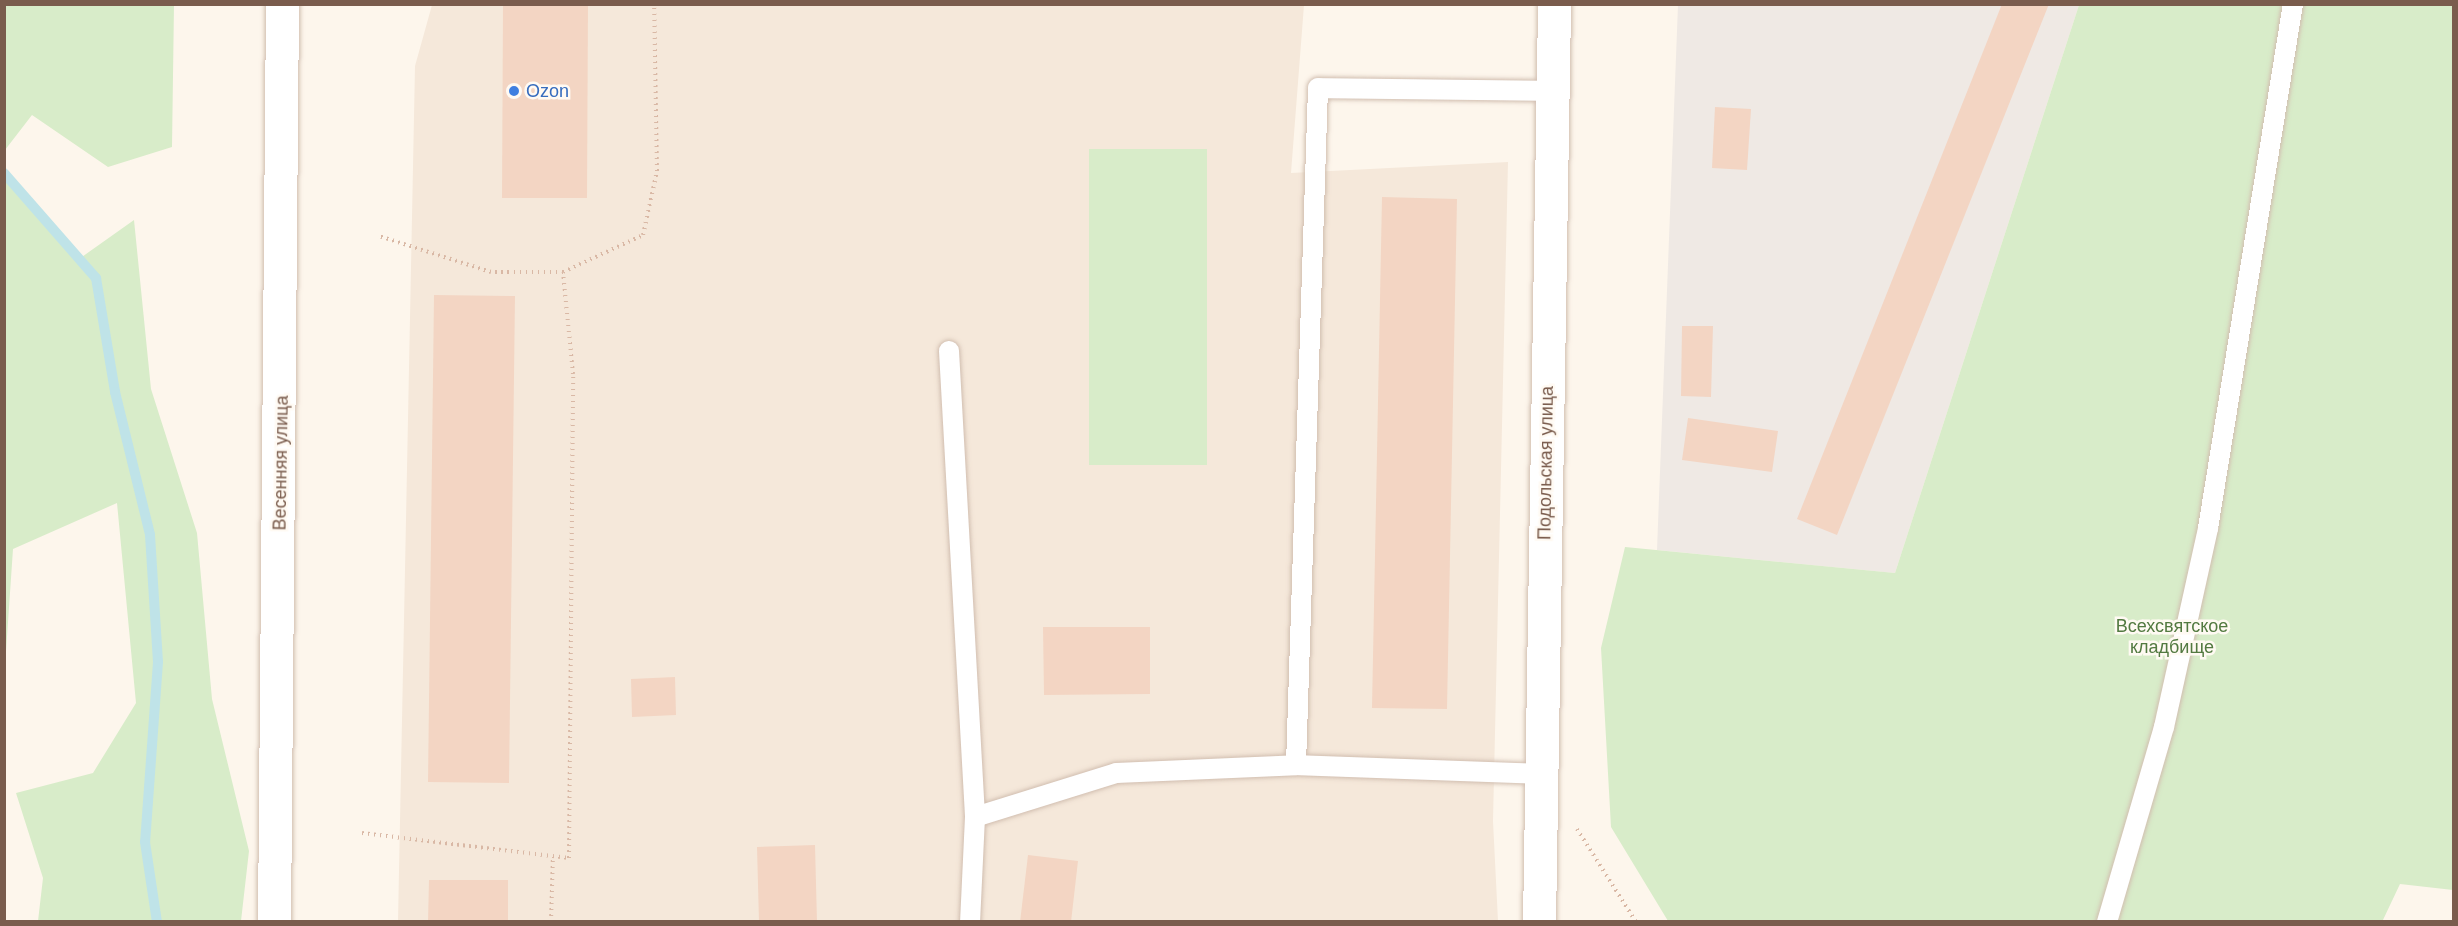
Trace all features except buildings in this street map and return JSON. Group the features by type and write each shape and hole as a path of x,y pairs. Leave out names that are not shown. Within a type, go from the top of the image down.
{"street":[{"name":"Весенняя улица","path":"274,921 282,4"},
{"name":"Подольская улица","path":"1539,921 1554,4"}],"lane":[{"path":"2107,921 2164,727 2208,528 2293,4"},
{"path":"1296,765 1318,88 1551,91"},
{"path":"949,351 975,817 970,921"},
{"path":"975,817 1116,773 1296,765 1541,774"}],"path":[{"path":"379,236 491,272 563,272 643,235 657,171 654,4"},
{"path":"362,833 569,858 573,374 563,272"},
{"path":"1573,823 1636,921"},
{"path":"551,921 552,856"}],"shaded area":[{"path":"432,5 1304,5 1291,173 1508,162 1493,821 1498,921 398,922 415,66"},
{"path":"1678,5 2079,5 1895,573 1657,550"}],"green space":[{"path":"5,4 174,5 172,147 108,167 32,115 5,150"},
{"name":"Всехсвятское кладбище","path":"2079,5 2453,5 2453,890 2400,884 2382,922 1668,921 1611,827 1601,648 1625,547 1895,573"},
{"path":"1089,149 1207,149 1207,465 1089,465"},
{"path":"8,177 79,259 134,220 151,389 197,533 212,699 249,851 241,921 38,921 43,878 16,793 93,773 136,703 117,503 13,549 5,666 4,188"}],"waterway":[{"path":"4,173 96,278 115,392 150,535 158,662 145,842 157,922"}],"place":[{"name":"Ozon","path":"514,91"}]}
